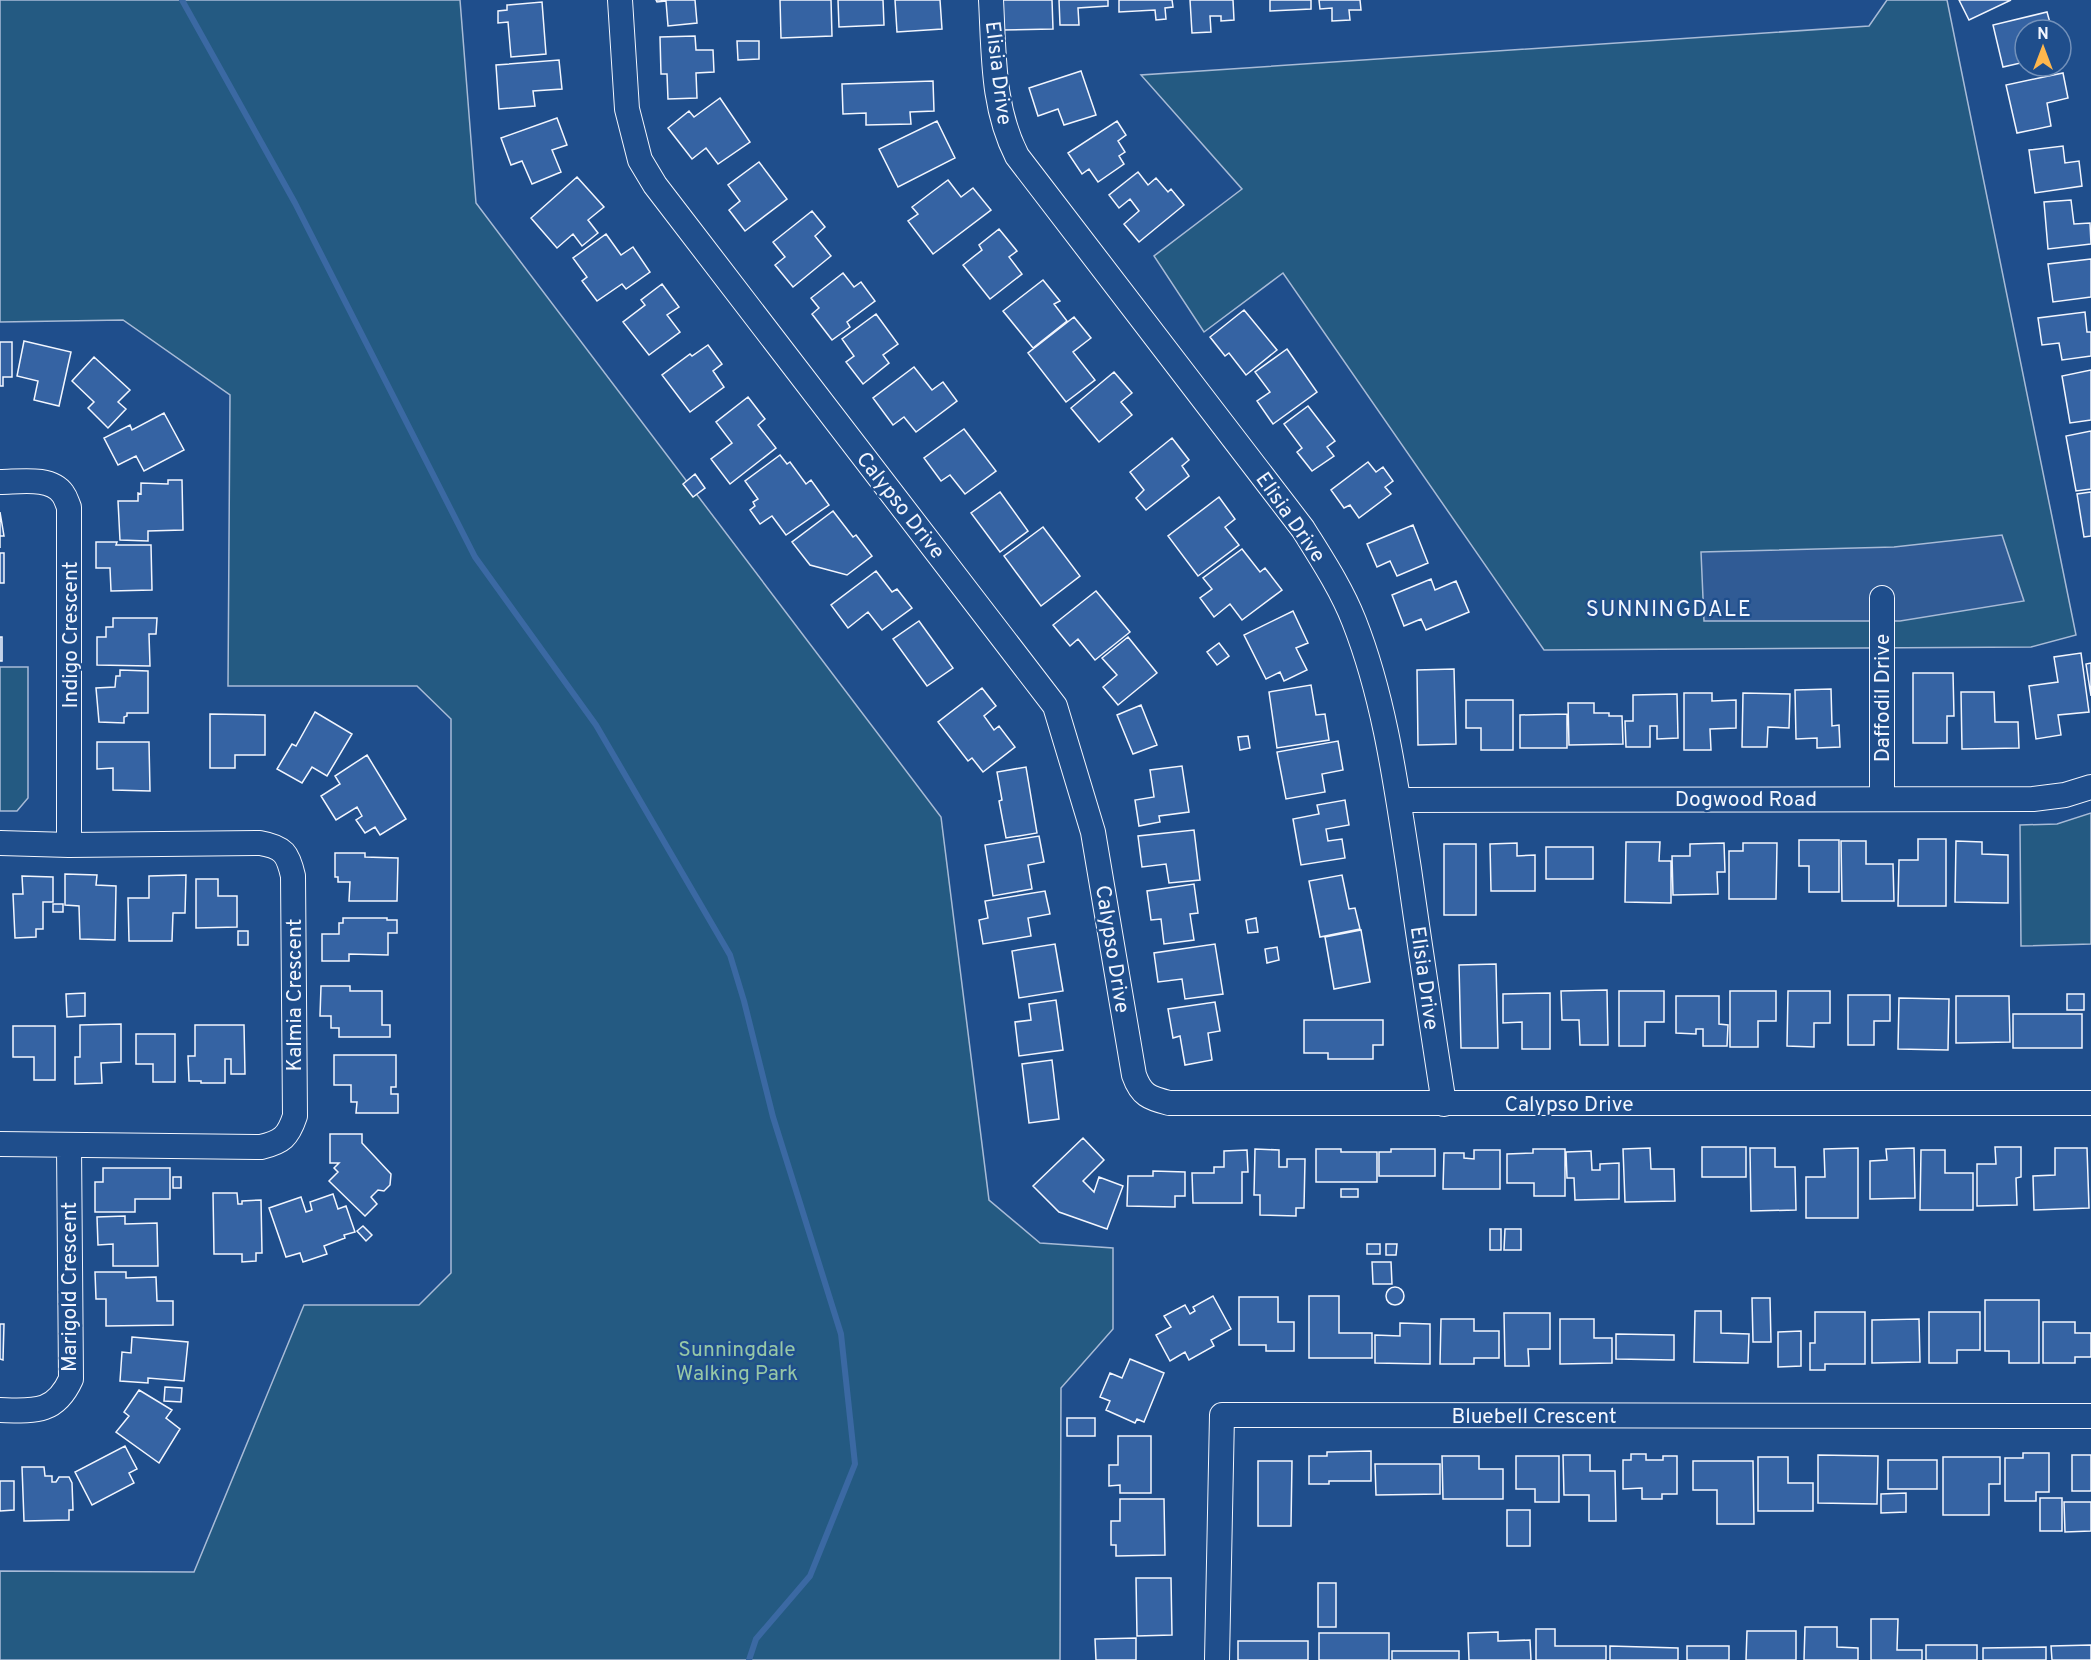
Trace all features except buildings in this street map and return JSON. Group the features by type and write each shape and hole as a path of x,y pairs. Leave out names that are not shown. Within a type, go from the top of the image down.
{"street":[{"name":"Calypso Drive","path":"620,0 627,109 640,160 655,185 1055,706 1094,832 1131,1060 1139,1088 1151,1098 1169,1103 2091,1103"},
{"name":"Elisia Drive","path":"991,0 998,100 1005,129 1017,156 1303,529 1353,618 1384,722 1399,800 1444,1104"},
{"name":"Indigo Crescent","path":"0,482 39,482 52,485 63,493 69,507 69,845"},
{"name":"Daffodil Drive","path":"1882,598 1882,798"},
{"name":"Dogwood Road","path":"1399,800 2042,799 2091,787"},
{"name":"Kalmia Crescent","path":"0,843 69,845 260,843 274,845 284,852 293,876 295,1116 284,1138 261,1147 0,1144"},
{"name":"Marigold Crescent","path":"0,1410 32,1411 44,1408 60,1398 71,1379 69,1145"},
{"name":"Bluebell Crescent","path":"1217,1660 1222,1415 2091,1416"}],"green space":[{"name":"Sunningdale Walking Park","path":"0,0 460,0 476,203 941,817 989,1200 1040,1243 1113,1248 1113,1329 1061,1388 1060,1660 0,1660 0,1571 194,1572 304,1305 419,1305 451,1273 451,719 417,686 228,686 230,395 123,320 0,322"},
{"path":"1887,0 1947,0 2076,635 2031,647 1544,650 1283,273 1204,332 1154,256 1242,189 1141,75 1869,26"},
{"path":"0,667 28,667 28,798 17,811 0,811"},
{"path":"2091,813 2091,944 2021,946 2020,825 2057,824"}],"shaded area":[{"path":"2002,535 2024,601 1900,621 1704,621 1701,552 1894,547"}],"waterway":[{"path":"182,0 295,203 475,557 596,725 730,955 773,1117 841,1334 855,1464 810,1576 756,1639 749,1660"}],"district":[{"name":"SUNNINGDALE","path":"1669,608"}]}
